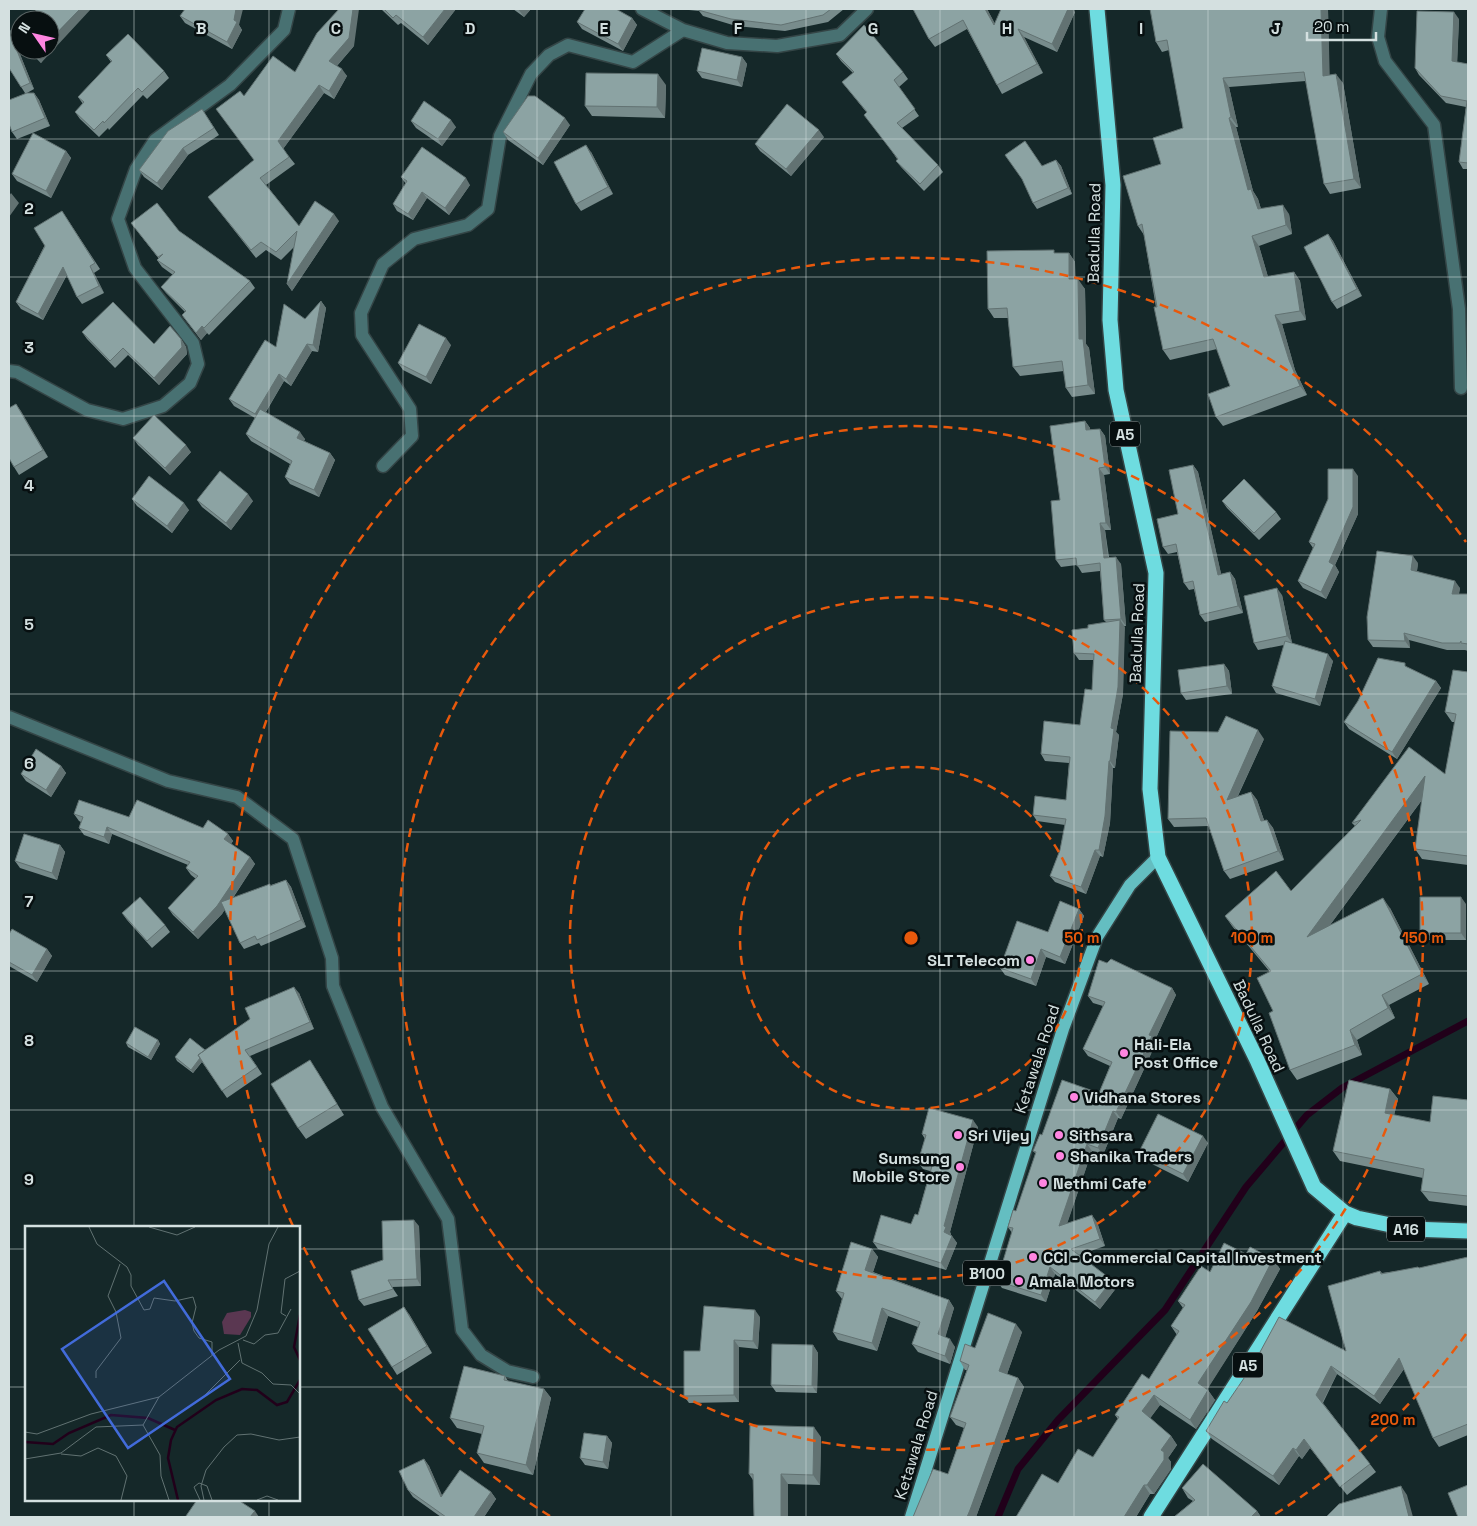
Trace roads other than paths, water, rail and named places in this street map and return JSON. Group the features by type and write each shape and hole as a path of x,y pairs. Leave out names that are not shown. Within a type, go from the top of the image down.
{"highway":[{"name":"Badulla Road","path":"1095,12 1113,185 1110,320 1116,390 1156,573 1150,789 1158,857 1267,1085 1309,1178 1314,1186 1345,1213"},
{"name":"A16","path":"1345,1213 1357,1218 1410,1229 1468,1231"},
{"name":"A5","path":"1151,1517 1345,1213"}],"main road":[{"name":"Ketawala Road","path":"911,1517 1063,1029 1097,937 1130,885 1158,857"}],"street":[{"path":"9,371 17,372 87,410 123,420 163,406 190,383 198,364 193,343 135,268 118,219 136,169 155,140 230,86 284,30 289,9"},
{"path":"642,9 683,30 727,43 777,46 840,35 867,9"},
{"path":"1381,9 1378,37 1385,61 1434,125 1459,309 1461,388"},
{"path":"383,466 412,436 410,409 362,335 361,313 383,264 414,239 468,224 488,209 500,136 531,74 550,55 568,45 633,62 683,30"},
{"path":"9,717 168,781 237,797 293,839 332,958 333,986 382,1107 448,1219 462,1330 482,1355 507,1371 533,1377"}],"waterway":[{"path":"998,1517 1018,1469 1058,1420 1165,1310 1246,1187 1307,1115 1342,1088 1468,1021"}],"place":[{"name":"SLT Telecom","path":"1030,960"},
{"name":"Hali-Ela Post Office","path":"1124,1053"},
{"name":"Vidhana Stores","path":"1074,1097"},
{"name":"Sri Vijey","path":"958,1135"},
{"name":"Sithsara","path":"1059,1135"},
{"name":"Shanika Traders","path":"1060,1156"},
{"name":"Sumsung Mobile Store","path":"960,1167"},
{"name":"Nethmi Cafe","path":"1043,1183"},
{"name":"CCI - Commercial Capital Investment","path":"1033,1257"},
{"name":"Amala Motors","path":"1019,1281"}]}
